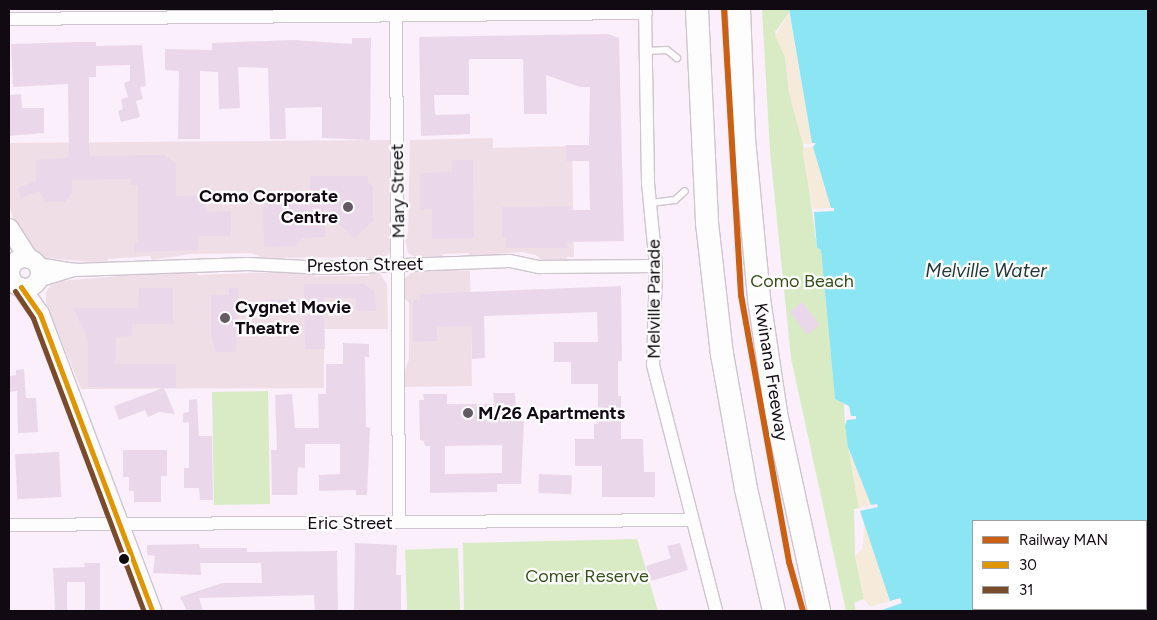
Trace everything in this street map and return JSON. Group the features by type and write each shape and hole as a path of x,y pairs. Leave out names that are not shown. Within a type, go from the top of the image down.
{"highway":[{"path":"697,9 701,140 719,325 746,488 774,611"},
{"name":"Kwinana Freeway","path":"739,9 744,148 759,299 776,413 819,611"}],"main road":[{"path":"9,228 22,272"},
{"path":"9,240 22,272 42,310 40,314 152,611"}],"street":[{"path":"9,19 646,11"},
{"name":"Melville Parade","path":"646,11 651,203 656,266 652,334 654,376 716,611"},
{"name":"Mary Street","path":"396,13 399,522"},
{"name":"Preston Street","path":"22,272 250,264 325,268 510,261 539,267 656,266"},
{"name":"Eric Street","path":"9,525 692,520"}],"lane":[{"path":"647,51 667,50 676,58"},
{"path":"651,203 675,200 684,191"}],"shaded area":[{"path":"493,138 493,148 572,146 574,257 567,257 566,262 544,262 536,255 521,252 471,256 468,253 443,254 441,258 421,260 408,253 404,233 408,233 410,140"},
{"path":"390,140 393,246 391,252 378,261 367,261 366,257 264,258 251,253 190,254 152,260 150,256 108,259 107,263 44,258 36,256 18,234 9,204 9,143"},
{"path":"444,269 470,271 472,386 403,387 403,376 409,359 409,303 402,295 403,280 414,270"},
{"path":"193,270 198,275 313,271 314,276 369,276 369,271 378,271 387,284 388,329 324,329 324,388 81,389 46,302 46,292 51,285 59,281"}],"green space":[{"name":"Como Beach","path":"762,9 789,9 789,13 775,32 785,57 789,92 803,144 817,248 821,250 835,399 844,403 845,427 859,508 854,509 855,556 864,599 854,603 856,611 846,611 791,358 770,151"},
{"path":"268,391 270,504 214,505 212,392"},
{"name":"Comer Reserve","path":"637,539 658,611 464,611 463,543"},
{"path":"458,548 460,611 407,611 405,550"}],"sand":[{"path":"789,13 812,143 803,144 789,92 785,57 775,36"},
{"path":"813,147 831,208 813,209 803,148"},
{"path":"848,447 871,505 859,508"},
{"path":"864,522 890,601 870,607 864,599 855,556 863,548"}],"water":[{"name":"Melville Water","path":"789,9 1148,9 1148,611 879,611 902,603 900,598 890,601 860,511 878,507 877,504 871,505 848,447 845,426 847,420 856,419 856,416 851,416 849,406 835,399 821,250 817,248 814,212 834,211 834,208 831,208 813,147 816,143 812,143"}],"building":[{"path":"608,34 619,38 624,241 567,242 568,248 506,248 506,237 502,237 502,207 571,206 571,210 590,210 589,161 566,161 566,145 589,145 590,87 580,87 546,75 547,114 524,114 523,59 469,59 469,95 434,95 435,115 470,114 470,134 421,136 419,37"},
{"path":"352,38 371,38 370,140 322,138 322,107 285,108 286,139 270,139 268,68 238,67 240,108 219,109 218,72 200,71 200,139 178,139 179,71 165,70 165,49 212,50 212,43 293,40 352,44"},
{"path":"96,42 96,46 142,45 146,86 140,87 143,99 136,101 140,117 121,122 118,111 123,109 121,99 128,97 124,83 130,81 130,65 96,66 96,77 89,77 89,156 165,155 176,164 176,196 205,195 206,212 231,211 231,236 198,236 199,250 135,252 135,243 138,243 138,185 131,185 131,179 72,180 72,193 65,202 45,202 39,191 21,198 17,188 36,181 36,160 69,157 68,84 13,87 11,44"},
{"path":"21,94 22,108 44,108 44,133 9,136 9,95"},
{"path":"452,160 473,160 474,238 432,239 432,209 420,209 420,173 452,172"},
{"path":"310,176 368,176 368,182 373,187 373,221 354,239 325,209 325,237 303,238 295,246 264,247 263,201 310,200"},
{"path":"304,284 365,284 375,293 376,311 356,311 356,298 324,298 325,349 305,349 304,315 267,316 266,300 304,299"},
{"path":"621,286 622,361 618,361 618,396 621,396 621,439 643,439 644,472 655,472 655,497 602,497 602,466 575,466 575,439 594,439 594,424 598,424 598,384 571,384 571,362 554,362 554,342 598,342 597,312 484,316 485,358 472,359 471,326 437,327 437,341 413,342 413,300 420,300 420,294"},
{"path":"139,288 173,288 173,324 132,324 132,336 116,337 115,364 176,364 176,388 164,388 175,414 159,412 148,417 145,410 119,420 114,406 163,388 88,387 88,340 73,308 138,308"},
{"name":"Cygnet Movie Theatre","path":"229,288 238,288 236,352 216,352 211,336 211,295 229,295"},
{"path":"802,302 820,325 807,335 789,312"},
{"path":"343,343 369,344 369,357 365,357 366,427 370,428 367,495 356,495 356,490 319,491 319,475 340,474 340,444 305,444 305,468 298,467 297,495 272,495 271,450 277,450 275,395 292,394 295,428 319,428 318,394 326,394 326,364 343,364"},
{"path":"24,369 26,398 36,398 38,432 18,433 17,391 9,392 9,376 16,375 16,370"},
{"name":"M/26 Apartments","path":"493,393 515,393 516,421 524,421 521,484 497,484 497,492 430,493 430,446 425,446 424,441 420,440 419,400 424,400 423,394 447,394 447,404 494,404","holes":["502,445 502,473 445,474 445,446"]},
{"path":"197,399 199,436 212,436 213,500 200,500 199,488 184,488 184,468 189,468 189,422 183,423 183,413 189,412 189,400"},
{"path":"123,450 167,450 167,476 161,476 161,502 134,502 134,491 129,491 129,477 123,477"},
{"path":"59,452 61,497 17,499 15,454"},
{"path":"539,474 572,475 571,494 538,493"},
{"path":"355,543 397,545 396,575 401,575 401,611 354,611"},
{"path":"680,543 688,570 651,581 646,566 671,558 667,546"},
{"path":"199,544 200,548 247,548 247,552 337,551 338,611 315,611 314,595 199,598 203,611 187,611 180,597 222,583 262,583 261,563 200,563 201,575 153,573 155,556 147,555 147,545"},
{"path":"84,563 100,563 100,611 85,611 85,582 67,582 67,611 55,611 53,568 85,567"}],"rail line":[{"name":"MAN","path":"724,9 741,295 789,562 803,611"}],"transit line":[{"name":"30","path":"21,287 40,314 152,611"},
{"name":"31","path":"15,291 33,318 144,611"}],"place":[{"name":"Como Corporate Centre","path":"348,207"},
{"name":"Cygnet Movie Theatre","path":"225,318"},
{"name":"M/26 Apartments","path":"468,413"}]}
